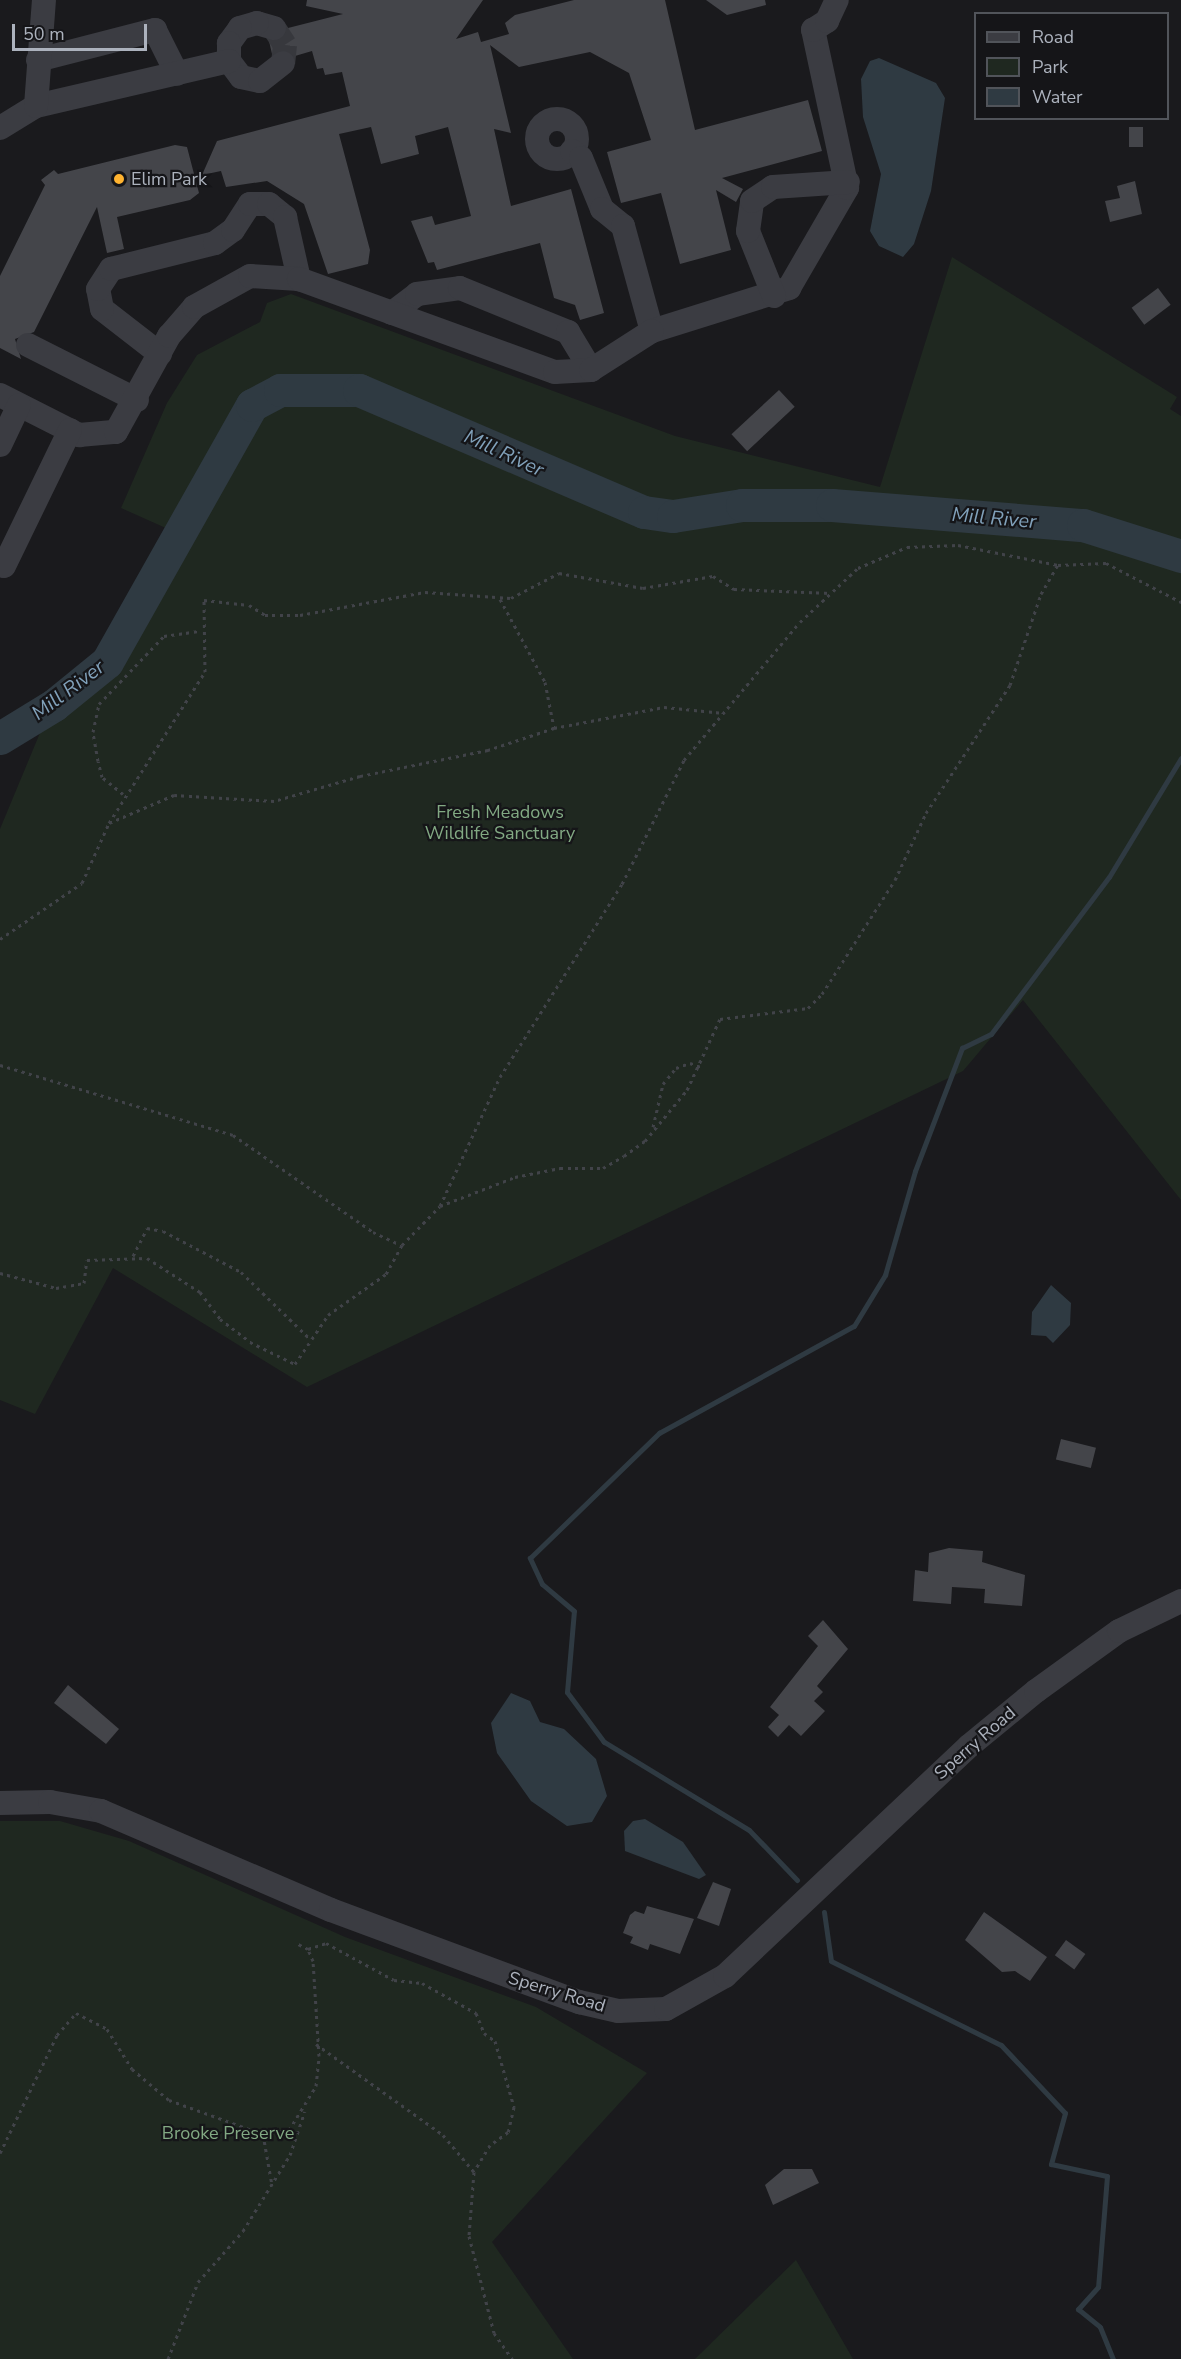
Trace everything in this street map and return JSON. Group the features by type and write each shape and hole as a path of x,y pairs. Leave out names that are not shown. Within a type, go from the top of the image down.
{"street":[{"path":"36,106 44,0"},
{"path":"0,445 10,400 70,430 99,437 116,432 137,400 160,354 194,308 221,288 250,276 299,279 555,372 591,370 652,331 774,296 794,284 842,203 848,182 813,30 827,21 837,0"},
{"path":"274,28 257,23 240,28 229,43 229,61 241,77 260,81 283,63"},
{"path":"38,60 155,30 177,74"},
{"path":"0,128 36,106 229,61"},
{"path":"572,151 581,158 602,209 623,226 652,331"},
{"path":"774,296 748,231 752,201 773,187 848,182"},
{"path":"160,354 102,309 98,289 111,269 215,243 233,230 250,204 269,204 285,217 299,279"},
{"path":"392,313 417,294 460,288 568,332 591,370"},
{"path":"27,345 137,400"},
{"path":"0,564 4,566 70,430"},
{"name":"Sperry Road","path":"0,1803 50,1802 101,1811 330,1910 547,1991 618,2011 656,2010 688,2001 725,1976 969,1746 1036,1691 1119,1631 1181,1601"}],"path":[{"path":"0,1273 56,1288 84,1283 87,1260 134,1256 147,1258 200,1292 220,1319 273,1355 295,1364 309,1338 337,1306 386,1274 402,1245 440,1206 500,1077 622,884 684,760 724,713 763,661 858,568 907,547 958,545 1058,565 1106,562 1181,602"},
{"path":"440,1206 515,1177 560,1168 603,1168 645,1141 701,1067 720,1019 808,1008 822,994 895,880 927,813 1010,685 1041,594 1058,565"},
{"path":"0,939 78,886 90,869 123,794 195,693 205,672 201,630 204,600 278,615 425,592 500,599 559,573 643,588 713,576 734,589 831,593"},
{"path":"500,599 545,682 554,728"},
{"path":"123,794 102,777 93,732 99,704 164,636 201,630"},
{"path":"109,823 174,795 274,801 360,776 488,750 554,728 664,707 724,713"},
{"path":"653,1129 663,1084 676,1068 690,1063 701,1067"},
{"path":"0,1065 233,1135 373,1232 402,1245"},
{"path":"134,1256 147,1228 163,1231 241,1272 309,1338"},
{"path":"296,1943 308,1949 326,1943 341,1948 356,1963 394,1980 422,1983 476,2013 484,2033 495,2041 514,2107 508,2132 490,2145 474,2172 469,2235 494,2333 512,2359"},
{"path":"168,2359 198,2282 243,2231 272,2185 290,2155 306,2107 316,2086 315,1989 308,1949"},
{"path":"0,2153 57,2035 76,2013 107,2029 132,2069 169,2100 263,2134 289,2130 306,2107"},
{"path":"316,2044 443,2134 474,2172"},
{"path":"263,2134 272,2185"}],"green space":[{"name":"Fresh Meadows Wildlife Sanctuary","path":"952,257 1177,397 1170,409 1181,416 1181,1200 1023,1000 963,1071 307,1387 113,1268 35,1414 0,1400 0,829 57,692 123,627 177,533 121,508 167,403 197,355 260,322 267,303 291,294 675,436 880,487"},
{"name":"Brooke Preserve","path":"0,1821 60,1821 129,1841 345,1937 536,2007 647,2073 492,2242 573,2359 0,2359"},
{"path":"796,2260 853,2359 695,2359"}],"water":[{"path":"879,58 936,83 945,98 931,191 914,244 903,257 879,246 870,231 881,174 863,117 861,79 870,61"},
{"path":"1051,1285 1071,1303 1070,1325 1053,1343 1046,1336 1031,1335 1032,1312"},
{"path":"511,1693 530,1701 540,1722 564,1729 596,1759 607,1796 592,1822 567,1826 531,1801 497,1753 491,1723"},
{"path":"645,1819 683,1842 706,1875 699,1879 625,1851 624,1831 633,1821"}],"building":[{"name":"Elim Park","path":"307,0 483,0 456,39 478,32 481,42 509,34 505,23 515,15 574,0 665,0 695,130 808,100 822,151 722,178 743,189 736,202 716,190 731,250 680,264 661,193 621,203 607,152 651,140 629,73 590,52 519,67 490,45 511,133 494,129 511,206 571,189 604,313 580,320 575,305 554,298 540,243 437,270 434,262 428,263 411,221 432,216 435,225 471,216 448,127 415,136 419,154 381,164 371,127 339,134 370,250 368,264 328,274 304,204 267,181 226,187 221,171 202,175 217,141 350,106 342,72 325,75 323,68 317,69 312,51 295,56 282,49 272,54 269,41 283,39 288,28 343,14 306,6"},
{"path":"706,0 765,0 766,5 727,15"},
{"path":"1129,127 1143,127 1143,147 1129,147"},
{"path":"175,145 187,147 199,193 190,200 117,217 124,249 107,253 97,207 34,332 15,339 21,359 0,348 0,276 45,185 41,180 54,170 58,174"},
{"path":"1135,181 1142,214 1110,222 1105,201 1120,198 1117,186"},
{"path":"1158,288 1171,305 1144,325 1132,308"},
{"path":"779,390 795,407 747,451 731,434"},
{"path":"1061,1439 1096,1448 1091,1468 1056,1459"},
{"path":"949,1548 983,1551 982,1562 1025,1575 1022,1606 984,1603 985,1589 952,1587 951,1604 913,1601 915,1570 928,1572 929,1553"},
{"path":"823,1620 848,1649 817,1686 823,1692 814,1701 825,1711 801,1736 789,1725 778,1737 768,1727 779,1715 770,1707 818,1646 808,1636"},
{"path":"68,1685 119,1729 106,1744 54,1703"},
{"path":"713,1882 731,1889 719,1926 697,1918"},
{"path":"647,1906 694,1919 680,1954 650,1944 648,1950 630,1943 633,1937 623,1933 630,1915 635,1911 644,1914"},
{"path":"984,1912 1047,1957 1030,1981 1015,1971 1002,1972 965,1940"},
{"path":"1066,1940 1085,1954 1074,1969 1055,1955"},
{"path":"784,2169 812,2169 819,2183 773,2205 765,2185"}],"waterway":[{"name":"Mill River","path":"0,738 54,705 107,662 252,405 280,390 359,390 644,512 673,516 742,505 832,505 1083,525 1181,556"},
{"path":"797,1880 749,1830 604,1742 567,1692 574,1611 542,1584 530,1558 659,1433 854,1326 885,1275 915,1171 962,1048 991,1034 1109,877 1181,758"},
{"path":"824,1912 831,1961 1001,2045 1065,2113 1051,2164 1107,2176 1098,2287 1078,2309 1100,2327 1113,2359"}],"tunnel":[{"path":"274,28 285,45 283,63"}],"place":[{"name":"Elim Park","path":"119,179"}]}
